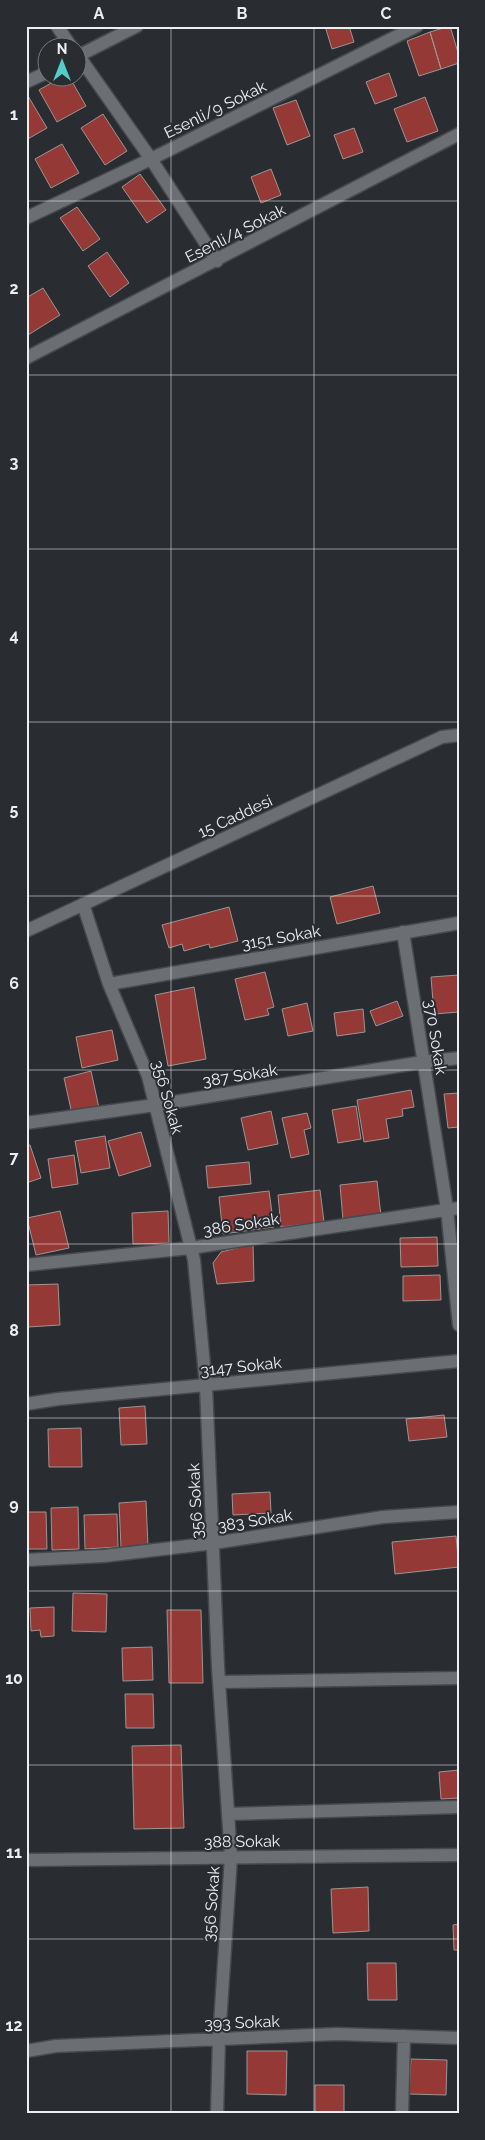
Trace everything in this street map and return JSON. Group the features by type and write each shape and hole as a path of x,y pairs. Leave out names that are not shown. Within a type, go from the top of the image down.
{"street":[{"path":"57,26 65,38"},
{"path":"88,51 137,26"},
{"name":"Esenli/9 Sokak","path":"26,218 151,159 417,26"},
{"path":"88,70 151,159 218,261"},
{"path":"26,82 38,77"},
{"name":"Esenli/4 Sokak","path":"26,358 218,261 459,134"},
{"name":"15 Caddesi","path":"26,931 442,737 459,735"},
{"name":"356 Sokak","path":"83,904 109,984 148,1076 194,1260 206,1386 219,1682 231,1857 219,2039 217,2114"},
{"name":"3151 Sokak","path":"109,984 403,932 459,924"},
{"name":"370 Sokak","path":"403,932 424,1062 453,1209 459,1325"},
{"name":"387 Sokak","path":"26,1123 459,1058"},
{"name":"386 Sokak","path":"26,1265 190,1248 453,1209"},
{"name":"3147 Sokak","path":"26,1404 58,1399 459,1361"},
{"name":"383 Sokak","path":"26,1560 104,1556 214,1543 383,1517 459,1512"},
{"path":"219,1682 459,1678"},
{"path":"228,1814 459,1807"},
{"name":"388 Sokak","path":"26,1860 459,1855"},
{"name":"393 Sokak","path":"26,2051 56,2046 337,2034 459,2038"},
{"path":"402,2114 404,2036"}],"building":[{"path":"325,26 349,26 354,42 332,49"},
{"path":"450,26 459,56 459,63 441,69 430,32"},
{"path":"430,32 441,69 419,76 407,41"},
{"path":"389,73 397,96 375,104 366,82"},
{"path":"42,88 76,88 86,106 57,122 39,90"},
{"path":"28,96 47,128 26,140 26,97"},
{"path":"425,97 438,131 407,142 394,109"},
{"path":"296,100 310,136 287,145 273,108"},
{"path":"103,114 127,151 105,165 81,128"},
{"path":"354,128 363,152 343,159 334,135"},
{"path":"62,144 79,173 51,188 35,159"},
{"path":"271,169 281,195 261,203 251,177"},
{"path":"140,174 166,210 147,223 122,187"},
{"path":"77,207 100,239 83,251 60,218"},
{"path":"107,252 129,283 110,297 88,266"},
{"path":"43,288 60,315 28,335 26,298"},
{"path":"373,886 380,913 337,924 330,897"},
{"path":"229,907 238,941 210,948 209,944 184,951 182,944 169,948 162,925"},
{"path":"265,972 274,1007 267,1009 269,1015 245,1020 235,979"},
{"path":"459,975 459,1012 434,1014 431,977"},
{"path":"194,987 206,1059 168,1066 155,995"},
{"path":"397,1001 403,1016 376,1026 370,1011"},
{"path":"307,1003 313,1031 288,1036 282,1009"},
{"path":"363,1009 365,1032 337,1036 334,1013"},
{"path":"112,1030 118,1060 82,1068 76,1037"},
{"path":"91,1071 99,1108 72,1114 64,1078"},
{"path":"411,1090 414,1107 402,1109 403,1116 386,1119 389,1138 364,1142 357,1100"},
{"path":"459,1093 459,1127 448,1128 444,1094"},
{"path":"356,1106 361,1139 338,1143 332,1110"},
{"path":"271,1111 278,1144 248,1150 241,1118"},
{"path":"307,1113 311,1128 304,1130 309,1154 291,1158 282,1118"},
{"path":"141,1132 151,1166 119,1176 108,1141"},
{"path":"105,1136 110,1168 81,1173 75,1141"},
{"path":"30,1145 41,1178 26,1183 26,1146"},
{"path":"74,1155 78,1184 52,1188 48,1159"},
{"path":"249,1162 251,1184 208,1188 206,1166"},
{"path":"377,1181 381,1216 343,1220 340,1185"},
{"path":"320,1190 324,1222 281,1227 278,1195"},
{"path":"269,1191 274,1227 223,1234 219,1197"},
{"path":"60,1211 69,1248 36,1255 27,1218"},
{"path":"168,1211 169,1243 133,1244 132,1213"},
{"path":"437,1237 438,1266 401,1267 400,1238"},
{"path":"253,1244 254,1281 217,1284 213,1263 221,1252"},
{"path":"440,1275 441,1300 403,1301 403,1276"},
{"path":"58,1284 60,1325 28,1327 26,1285"},
{"path":"145,1406 147,1444 121,1445 119,1408"},
{"path":"444,1415 447,1437 409,1441 406,1419"},
{"path":"81,1428 82,1467 49,1467 48,1429"},
{"path":"270,1492 271,1513 233,1515 232,1494"},
{"path":"146,1501 148,1546 121,1547 119,1503"},
{"path":"78,1507 79,1549 52,1550 51,1508"},
{"path":"26,1512 46,1512 47,1549 26,1549"},
{"path":"117,1514 118,1547 85,1549 84,1515"},
{"path":"456,1536 459,1567 395,1574 392,1542"},
{"path":"73,1593 107,1594 106,1632 72,1631"},
{"path":"54,1607 54,1636 41,1637 40,1630 31,1631 30,1608"},
{"path":"167,1610 201,1610 203,1683 169,1683"},
{"path":"152,1647 153,1680 123,1681 122,1648"},
{"path":"125,1694 153,1694 154,1728 126,1728"},
{"path":"181,1745 184,1828 134,1829 132,1746"},
{"path":"459,1770 459,1798 441,1799 439,1772"},
{"path":"368,1887 369,1931 333,1933 331,1889"},
{"path":"459,1924 459,1950 454,1950 453,1925"},
{"path":"367,1963 396,1963 397,2000 368,2000"},
{"path":"247,2051 287,2051 286,2095 247,2094"},
{"path":"411,2059 447,2060 446,2095 409,2094"},
{"path":"315,2085 344,2085 344,2114 315,2114"}]}
